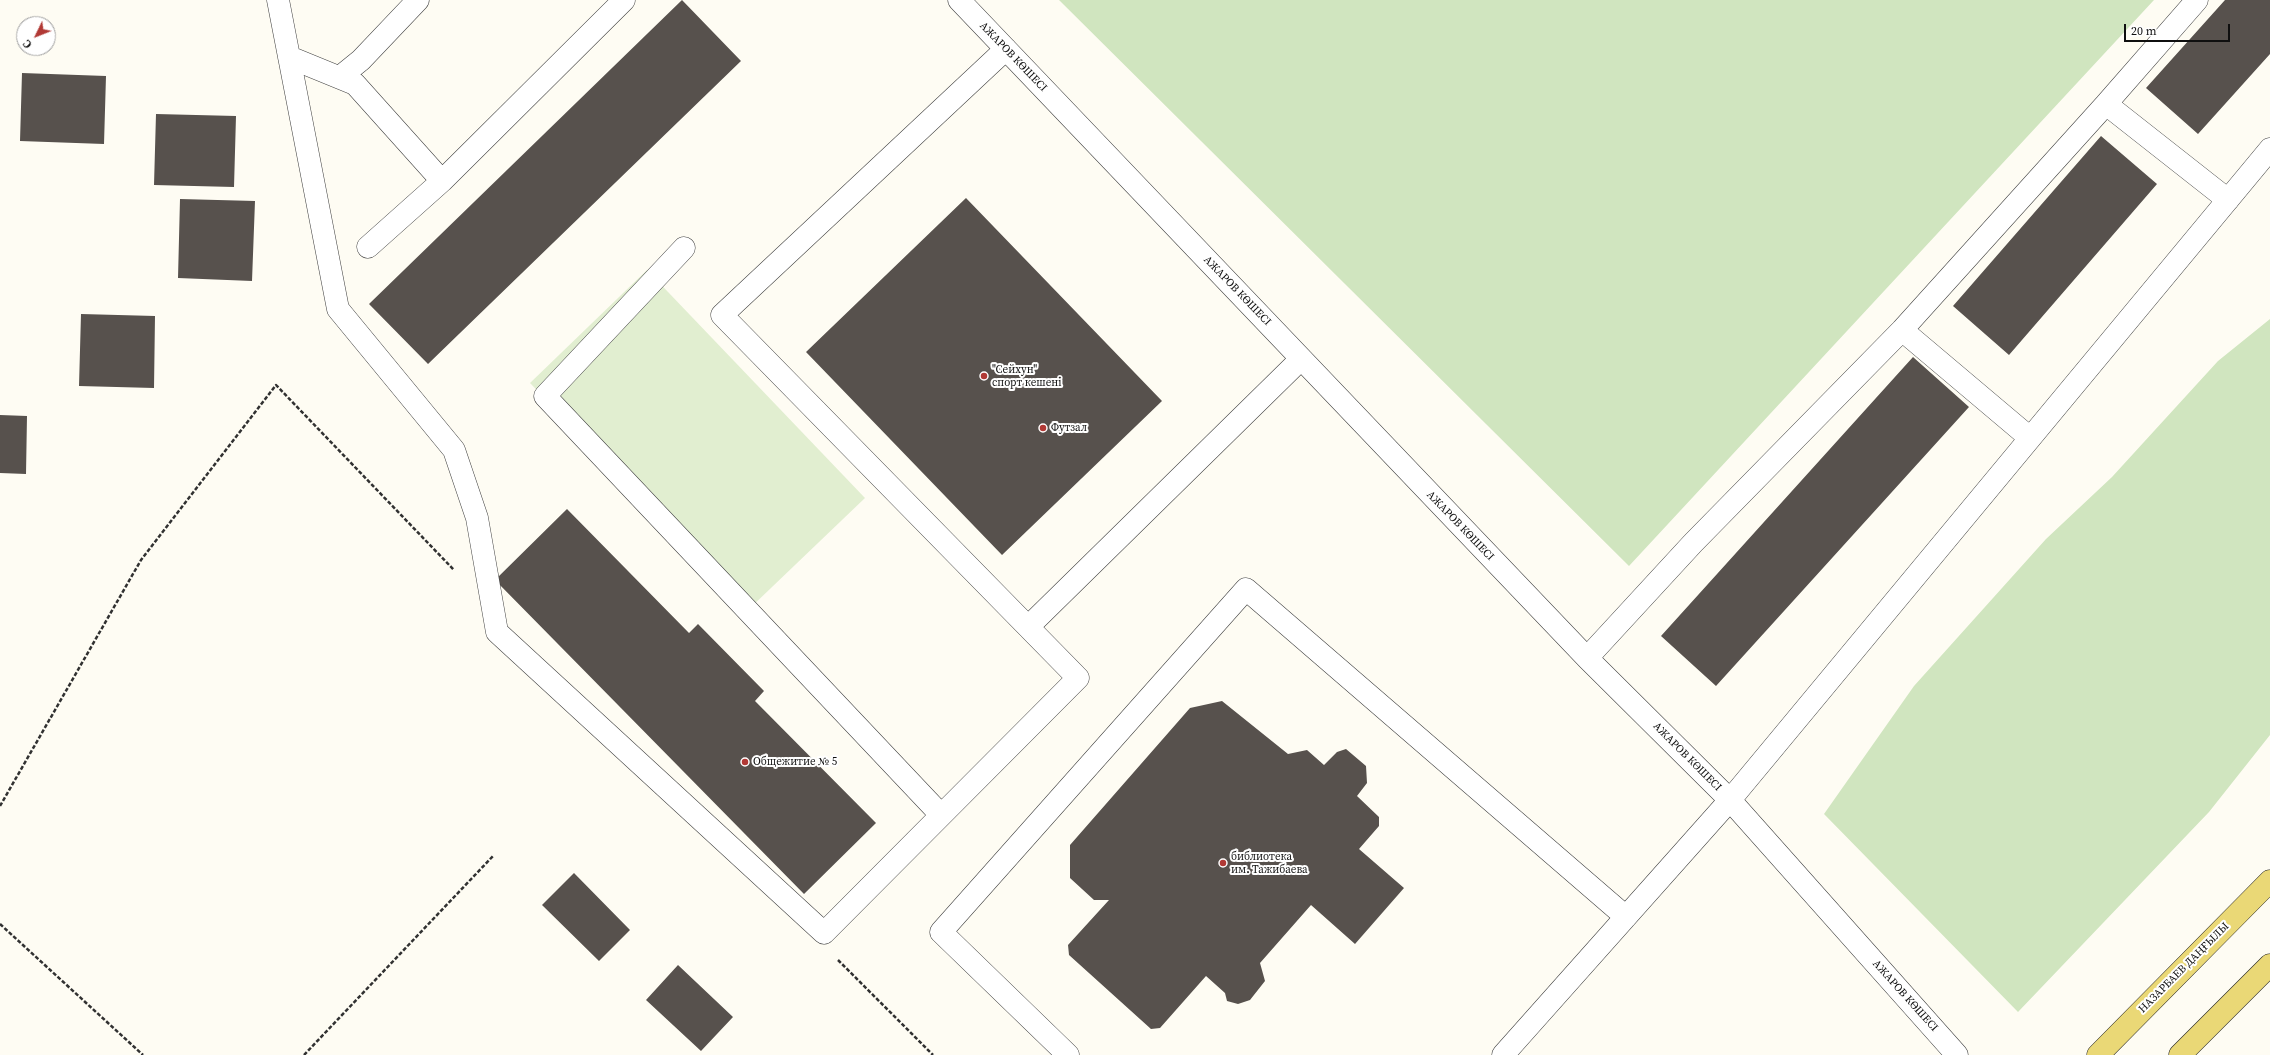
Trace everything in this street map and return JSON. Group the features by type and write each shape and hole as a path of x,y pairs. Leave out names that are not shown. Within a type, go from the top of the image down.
{"main road":[{"name":"НАЗАРБАЕВ ДАҢҒЫЛЫ","path":"2098,1055 2270,881"},
{"path":"2180,1055 2270,965"}],"street":[{"path":"278,0 338,309 454,450 477,518 497,632 824,933 1078,678 722,315 1006,49"},
{"path":"340,78 360,60 418,0"},
{"path":"368,247 442,181 624,0"},
{"name":"АЖАРОВ КӨШЕСІ","path":"959,0 1587,658 1730,800 1957,1055"},
{"path":"1587,658 1693,543 1902,330 2106,104 2197,0"},
{"path":"289,57 355,84 442,181"},
{"path":"2106,104 2228,200"},
{"path":"1503,1055 1730,800 2270,149"},
{"path":"684,248 545,396 941,815"},
{"path":"1902,330 2030,438"},
{"path":"1028,627 1301,359"},
{"path":"1068,1055 941,932 1246,589 1626,917"}],"path":[{"path":"0,806 141,560 276,385 458,574"},
{"path":"304,1055 494,855"},
{"path":"0,924 143,1055"},
{"path":"838,959 933,1055"}],"green space":[{"path":"1059,0 2154,0 1629,566"},
{"path":"647,270 865,498 748,610 530,383"},
{"path":"2270,319 2270,735 2209,812 2018,1012 1824,814 1914,686 2046,539 2112,477 2218,361"}],"building":[{"path":"682,0 741,61 428,364 369,304"},
{"path":"2225,0 2270,0 2270,54 2198,134 2146,88"},
{"path":"22,73 106,76 104,144 20,141"},
{"path":"156,114 236,116 234,187 154,185"},
{"path":"2101,136 2157,184 2009,355 1953,306"},
{"name":"\"Сейхун\" спорт кешені","path":"966,198 1162,401 1002,555 806,352"},
{"path":"180,199 255,201 252,281 178,278"},
{"path":"81,314 155,316 154,388 79,386"},
{"path":"1913,357 1969,407 1716,686 1661,636"},
{"path":"0,415 27,416 26,474 0,473"},
{"name":"Общежитие № 5","path":"567,509 689,633 698,624 764,691 755,701 876,823 804,894 495,580"},
{"name":"библиотека им. Тажибаева","path":"1222,701 1288,754 1307,750 1324,765 1337,752 1346,749 1366,766 1367,783 1357,796 1379,817 1379,826 1359,849 1404,888 1355,944 1311,905 1260,963 1265,981 1250,1000 1238,1004 1227,1001 1225,993 1206,976 1160,1028 1151,1029 1069,955 1068,945 1109,900 1094,900 1070,878 1070,845 1190,708"},
{"path":"574,873 630,930 599,961 542,905"},
{"path":"678,965 733,1017 701,1051 646,1000"}],"place":[{"name":"\"Сейхун\" спорт кешені","path":"984,376"},
{"name":"Футзал","path":"1043,428"},
{"name":"Общежитие № 5","path":"745,762"},
{"name":"библиотека им. Тажибаева","path":"1223,863"}]}
